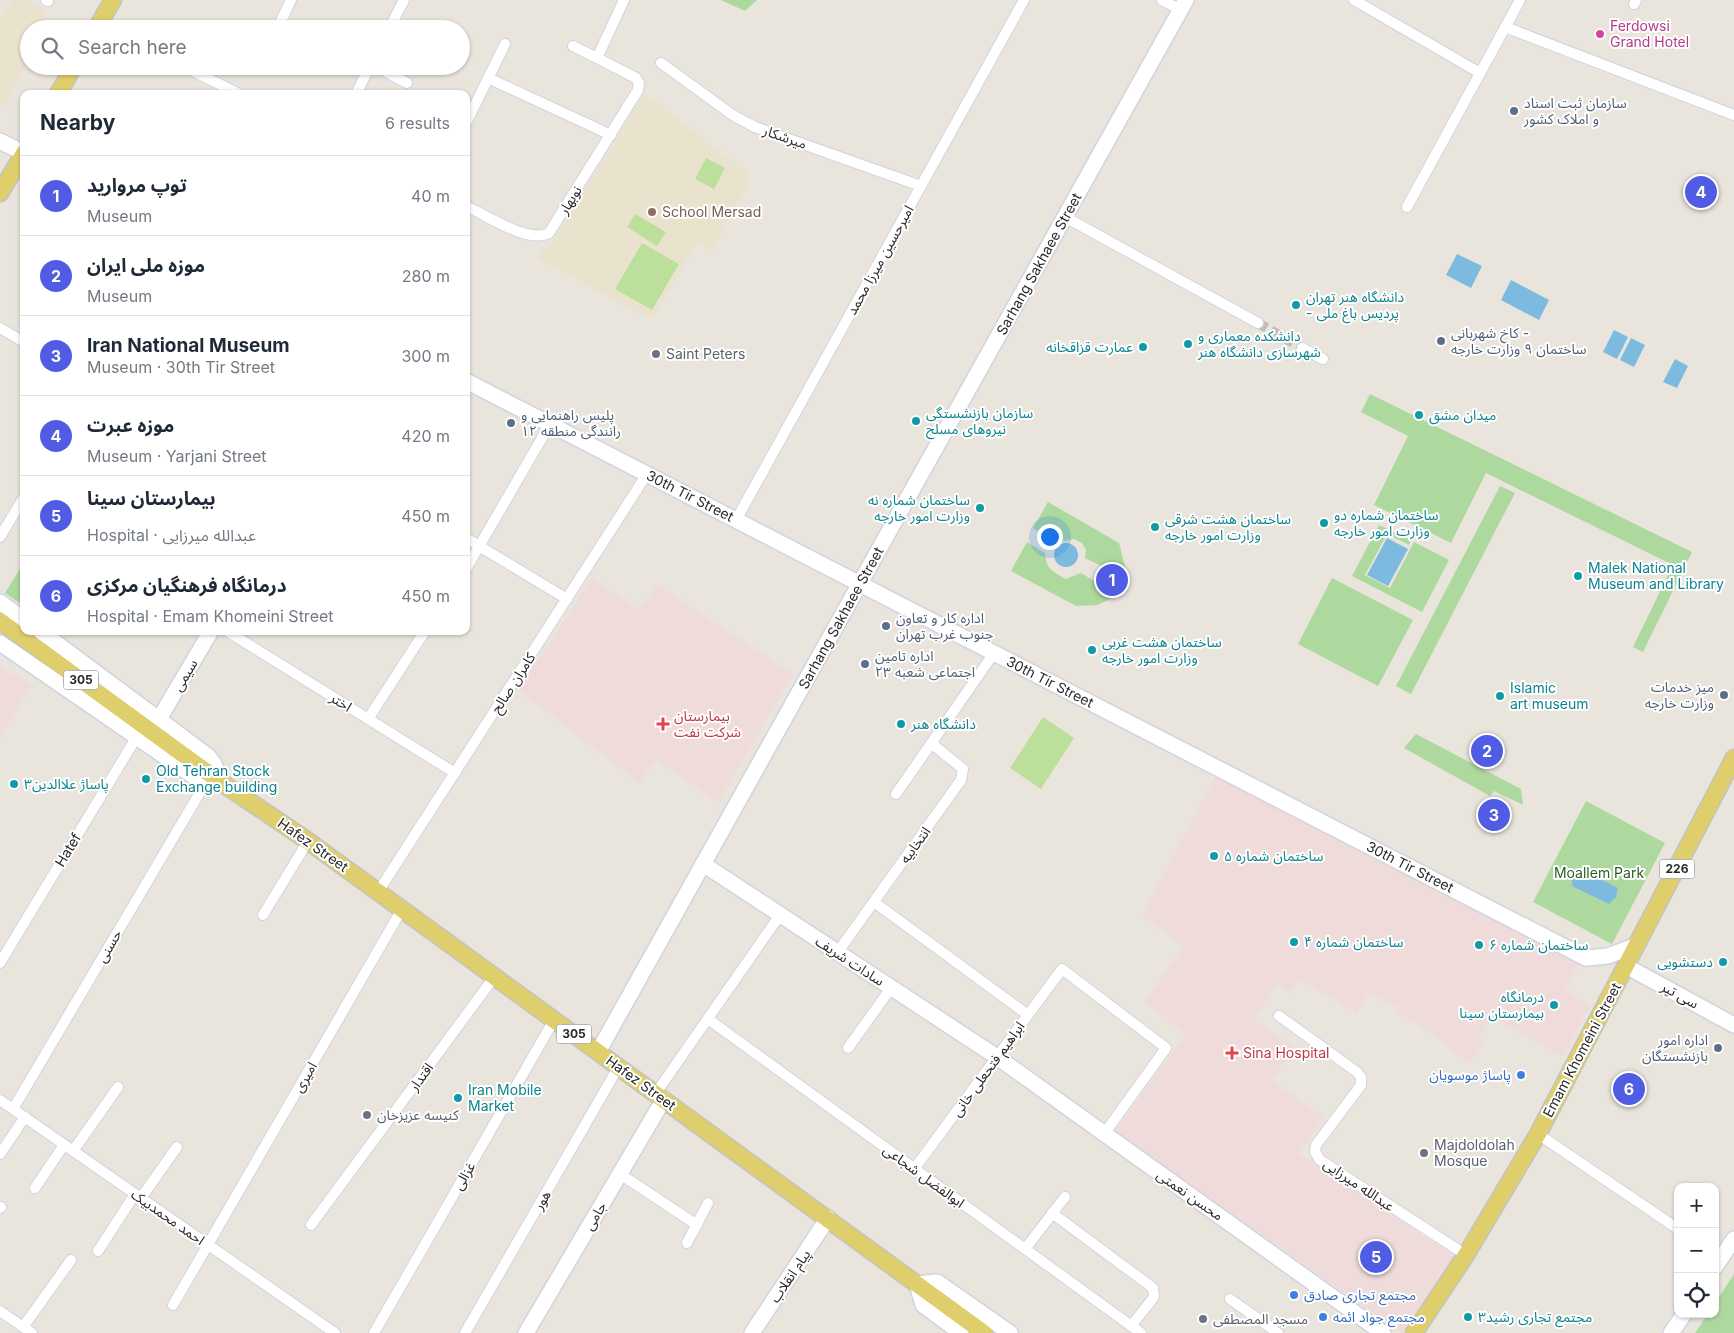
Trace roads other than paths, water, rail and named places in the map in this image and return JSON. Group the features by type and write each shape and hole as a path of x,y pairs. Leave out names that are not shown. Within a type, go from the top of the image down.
{"main road":[{"path":"103,20 112,0"},
{"path":"60,90 69,75"},
{"path":"0,193 20,160"},
{"name":"Hafez Street","path":"0,621 162,738 213,780 308,841 984,1333"},
{"name":"Emam Khomeini Street","path":"1414,1333 1466,1255 1538,1134 1731,769"}],"street":[{"path":"281,20 291,0"},
{"path":"394,20 404,0"},
{"path":"573,46 597,58 624,0"},
{"name":"امیرحسین میرزا محمد","path":"736,520 1024,0"},
{"path":"1162,0 1184,5"},
{"path":"1354,0 1480,73"},
{"path":"1407,207 1520,0"},
{"name":"Sarhang Sakhaee Street","path":"598,1052 1184,5"},
{"path":"1505,27 1734,115"},
{"path":"470,115 505,44"},
{"name":"نوبهار","path":"470,208 524,234 532,236 549,233 638,90 639,83 636,78 597,58"},
{"name":"میرشکار","path":"661,64 734,116 755,127 921,186"},
{"path":"201,75 231,90"},
{"path":"358,90 366,75"},
{"path":"392,75 407,83"},
{"path":"488,78 611,135"},
{"path":"0,141 20,151"},
{"path":"1065,217 1258,323"},
{"path":"0,328 20,340"},
{"path":"1302,348 1323,359"},
{"name":"30th Tir Street","path":"470,384 1586,958 1608,956 1637,945"},
{"path":"470,563 550,424"},
{"name":"کامران صالح","path":"378,892 647,474"},
{"path":"0,537 20,504"},
{"path":"470,540 567,599"},
{"path":"0,602 20,617"},
{"path":"45,635 208,756 214,764 213,780"},
{"name":"سیمی","path":"159,719 209,635"},
{"name":"اختر","path":"233,635 455,773"},
{"path":"368,719 422,635"},
{"name":"Hafez Street","path":"0,643 136,738 213,780"},
{"path":"896,794 994,653"},
{"name":"Hatef","path":"0,963 136,738"},
{"name":"انتخابیه","path":"837,953 962,780 962,769 931,743"},
{"name":"حسنی","path":"13,1109 213,780"},
{"path":"263,915 308,841"},
{"name":"سادات شریف","path":"703,864 997,1057"},
{"path":"874,902 1028,1015"},
{"name":"امیری","path":"173,1305 402,910"},
{"path":"660,1096 708,1019 780,915"},
{"name":"سی تیر","path":"1626,966 1734,1025"},
{"name":"ابراهیم فتحعلی خانی","path":"914,1169 1062,969 1166,1048 1104,1134"},
{"name":"اقتدار","path":"311,1225 494,976"},
{"path":"848,1048 891,988"},
{"name":"عبدالله میرزایی","path":"1279,1016 1357,1072 1361,1077 1361,1084 1316,1145 1315,1152 1320,1160 1466,1255"},
{"name":"ابوالفضل شجاعی","path":"708,1019 1141,1333"},
{"name":"غزالی","path":"374,1333 554,1020"},
{"name":"محسن نعمتی","path":"997,1057 1383,1333"},
{"name":"هور","path":"465,1333 618,1066"},
{"path":"35,1188 118,1088"},
{"name":"جامی","path":"526,1333 620,1174 660,1096"},
{"name":"احمد محمدبیک","path":"0,1100 335,1333"},
{"path":"0,1154 25,1117"},
{"path":"1538,1134 1677,1228"},
{"path":"98,1251 177,1147"},
{"path":"620,1174 697,1225"},
{"path":"1025,1249 1065,1196"},
{"path":"687,1243 708,1203"},
{"path":"1052,1214 1153,1288 1154,1297 1131,1326"},
{"name":"پیام انقلاب","path":"752,1333 828,1218"},
{"path":"1719,1258 1734,1239"},
{"path":"23,1327 71,1260"},
{"path":"961,1333 923,1305 916,1284 937,1282 1010,1333"},
{"path":"1230,1299 1274,1332"},
{"path":"0,1311 32,1333"},
{"path":"1671,1333 1681,1318"}],"water":[{"path":"1457,254 1482,266 1471,288 1446,275"},
{"path":"1511,280 1549,300 1539,320 1501,300"},
{"path":"1614,330 1628,337 1617,359 1603,352"},
{"path":"1631,338 1645,345 1634,367 1620,360"},
{"path":"1675,359 1688,366 1677,388 1663,382"},
{"path":"1387,538 1408,549 1388,586 1367,575"},
{"path":"1066,543 1071,544 1077,550 1077,560 1071,566 1066,567 1061,566 1055,560 1054,555 1055,550 1061,544"},
{"path":"1580,869 1618,888 1616,897 1609,904 1572,886 1572,876"}],"tunnel":[{"path":"1258,323 1302,348"}],"place":[{"name":"Ferdowsi Grand Hotel","path":"1600,34"},
{"name":"سازمان ثبت اسناد و املاک کشور","path":"1514,111"},
{"name":"موزه عبرت","path":"1701,192"},
{"name":"School Mersad","path":"652,212"},
{"name":"دانشگاه هنر تهران - پردیس باغ ملی","path":"1296,305"},
{"name":"کاخ شهربانی - ساختمان ۹ وزارت خارجه","path":"1441,341"},
{"name":"دانشکده معماری و شهرسازی دانشگاه هنر","path":"1188,344"},
{"name":"عمارت قزاقخانه","path":"1143,347"},
{"name":"Saint Peters","path":"656,354"},
{"name":"میدان مشق","path":"1419,415"},
{"name":"سازمان بازنشستگی نیروهای مسلح","path":"916,421"},
{"name":"پلیس راهنمایی و رانندگی منطقه ۱۲","path":"511,423"},
{"name":"ساختمان شماره نه وزارت امور خارجه","path":"980,508"},
{"name":"ساختمان شماره دو وزارت امور خارجه","path":"1324,523"},
{"name":"ساختمان هشت شرقی وزارت امور خارجه","path":"1155,527"},
{"name":"Malek National Museum and Library","path":"1578,576"},
{"name":"توپ مروارید","path":"1112,580"},
{"name":"اداره کار و تعاون جنوب غرب تهران","path":"886,626"},
{"name":"ساختمان هشت غربی وزارت امور خارجه","path":"1092,650"},
{"name":"اداره تامین اجتماعی شعبه ۲۳","path":"865,664"},
{"name":"میز خدمات وزارت خارجه","path":"1724,695"},
{"name":"Islamic art museum","path":"1500,696"},
{"name":"بیمارستان شرکت نفت","path":"663,724"},
{"name":"دانشگاه هنر","path":"901,724"},
{"name":"موزه ملی ایران","path":"1487,751"},
{"name":"Old Tehran Stock Exchange building","path":"146,779"},
{"name":"پاساژ علاالدین۳","path":"14,784"},
{"name":"Iran National Museum","path":"1494,815"},
{"name":"ساختمان شماره ۵","path":"1214,856"},
{"name":"ساختمان شماره ۴","path":"1294,942"},
{"name":"ساختمان شماره ۶","path":"1479,945"},
{"name":"دستشویی","path":"1723,962"},
{"name":"درمانگاه بیمارستان سینا","path":"1554,1005"},
{"name":"اداره امور بازنشستگان","path":"1718,1048"},
{"name":"Sina Hospital","path":"1232,1053"},
{"name":"پاساژ موسویان","path":"1521,1075"},
{"name":"درمانگاه فرهنگیان مرکزی","path":"1629,1089"},
{"name":"Iran Mobile Market","path":"458,1098"},
{"name":"کنیسه عزیزخان","path":"367,1115"},
{"name":"Majdoldolah Mosque","path":"1424,1153"},
{"name":"بیمارستان سینا","path":"1376,1257"},
{"name":"مجتمع تجاری صادق","path":"1294,1295"},
{"name":"مجتمع جواد ائمه","path":"1323,1317"},
{"name":"مجتمع تجاری رشید۳","path":"1468,1317"},
{"name":"مسجد المصطفی","path":"1203,1319"}],"park label":[{"name":"Moallem Park","path":"1599,873"}]}
